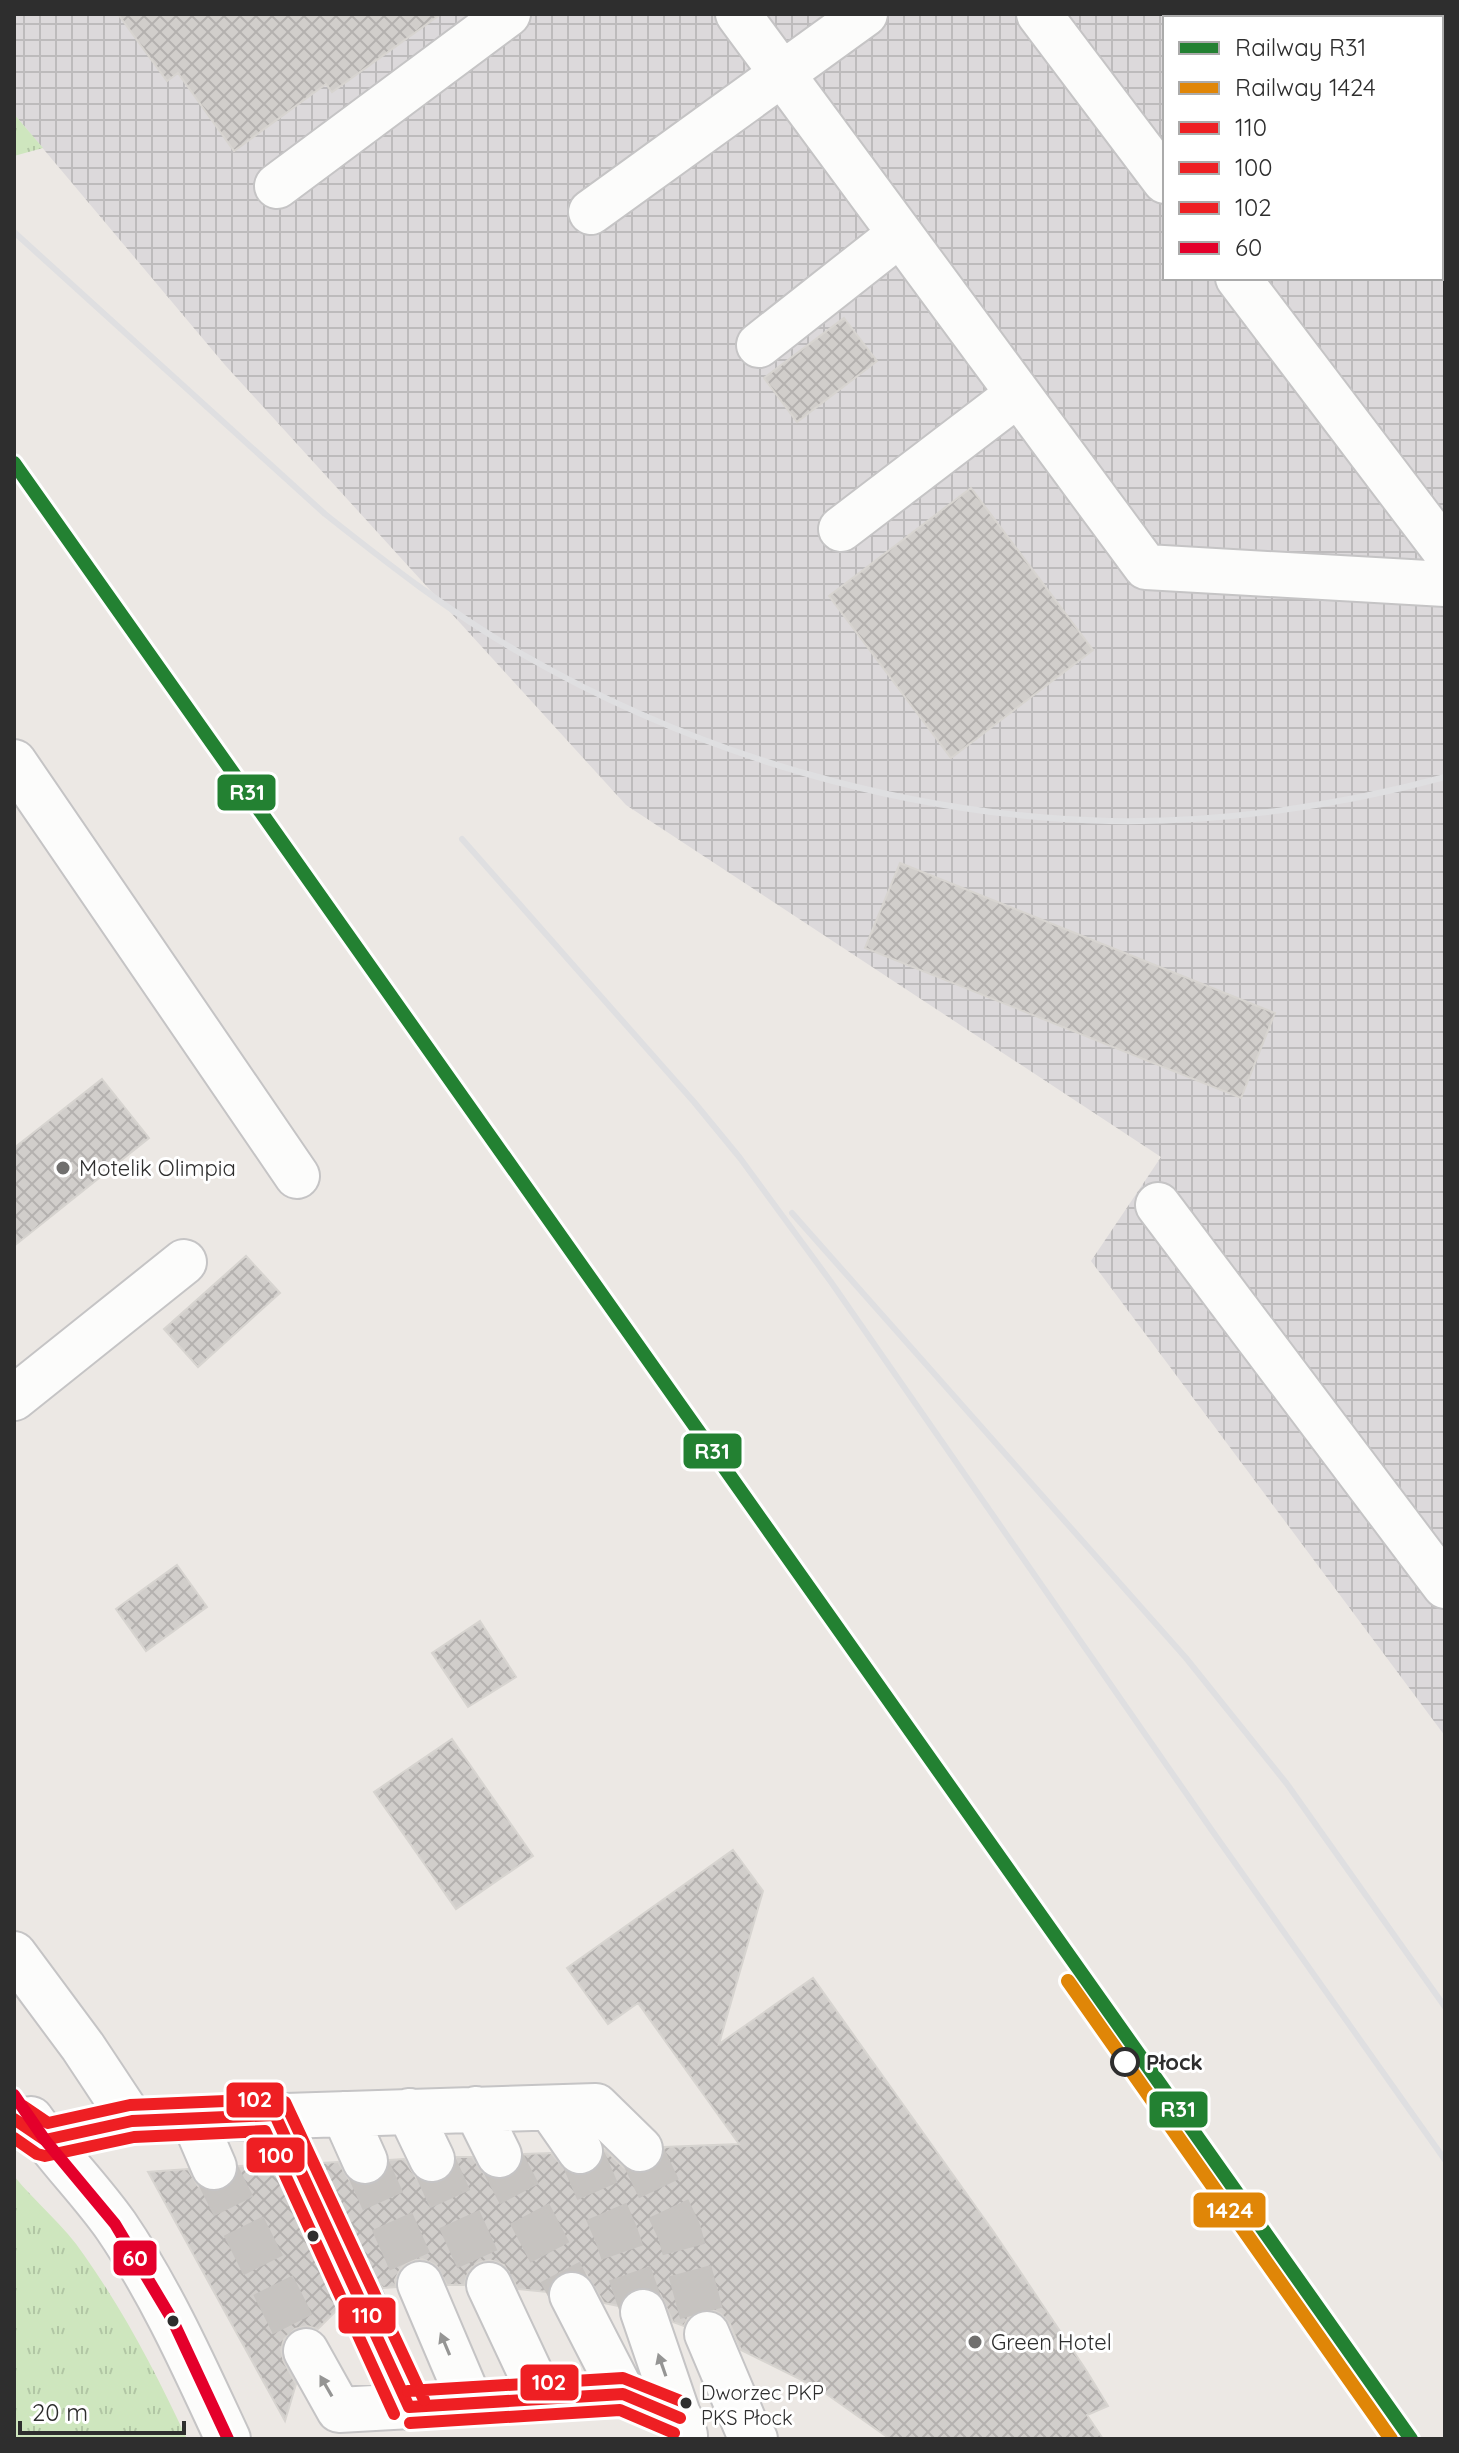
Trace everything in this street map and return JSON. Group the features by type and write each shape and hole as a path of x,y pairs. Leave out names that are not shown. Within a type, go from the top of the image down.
{"street":[{"path":"277,186 508,14"},
{"path":"738,14 1146,567 1445,584"},
{"path":"591,212 865,14"},
{"path":"1039,14 1163,178"},
{"path":"759,345 900,234"},
{"path":"1240,280 1445,551"},
{"path":"841,529 1018,394"},
{"path":"15,767 297,1176"},
{"path":"1158,1205 1445,1586"},
{"path":"14,1398 184,1262"},
{"path":"14,1954 83,2047 132,2121"},
{"path":"14,2095 30,2129 115,2224 143,2269 173,2321 228,2439"},
{"path":"30,2129 193,2118 596,2106 640,2149"},
{"path":"550,2108 580,2151"},
{"path":"476,2109 499,2155"},
{"path":"409,2111 432,2159"},
{"path":"344,2114 365,2161"},
{"path":"275,2115 297,2164"},
{"path":"193,2118 214,2167"},
{"path":"420,2284 471,2404"},
{"path":"489,2285 542,2398"},
{"path":"359,2295 409,2407"},
{"path":"572,2295 623,2394"},
{"path":"643,2312 683,2428"},
{"path":"707,2334 748,2436"},
{"path":"306,2351 339,2410 623,2394 683,2428"}],"shaded area":[{"path":"14,14 1445,14 1445,1736 1091,1261 1161,1157 626,805 225,365 14,114"}],"green space":[{"path":"14,114 43,148 14,156"},
{"path":"14,2176 68,2234 99,2277 140,2345 187,2439 14,2439"}],"building":[{"path":"118,14 441,14 332,92 326,84 234,151 178,73 167,81"},
{"path":"844,318 877,361 797,422 764,378"},
{"path":"971,488 1093,650 951,758 829,596"},
{"path":"900,863 1275,1013 1241,1098 865,948"},
{"name":"Motelik Olimpia","path":"102,1079 149,1138 14,1246 14,1148"},
{"path":"246,1256 280,1293 198,1367 164,1329"},
{"path":"177,1565 207,1607 146,1651 116,1609"},
{"path":"480,1621 516,1677 468,1707 432,1653"},
{"path":"452,1739 533,1856 456,1909 374,1792"},
{"path":"733,1850 763,1891 719,2044 813,1978 993,2231 1086,2370 1108,2406 1087,2415 1103,2439 890,2439 818,2388 741,2350 730,2324 711,2309 698,2311 688,2318 684,2326 673,2322 660,2294 647,2287 634,2289 624,2296 619,2306 604,2303 586,2274 574,2270 560,2273 551,2281 547,2292 518,2289 504,2265 490,2260 478,2263 469,2270 464,2285 447,2285 436,2265 422,2259 410,2261 401,2268 395,2280 396,2287 383,2288 374,2275 362,2270 348,2273 338,2281 334,2292 338,2309 318,2329 307,2326 295,2329 284,2339 281,2350 284,2362 296,2384 285,2421 148,2172 188,2169 198,2186 212,2192 223,2190 233,2183 238,2166 270,2165 282,2184 295,2189 306,2187 317,2179 321,2163 338,2162 350,2181 363,2186 376,2183 385,2176 389,2160 404,2159 417,2179 431,2184 443,2181 452,2174 456,2157 472,2157 485,2175 498,2180 509,2178 519,2169 524,2154 551,2153 569,2173 581,2176 595,2171 602,2162 605,2150 623,2167 635,2173 646,2173 658,2166 664,2156 664,2147 739,2144 638,2003 608,2024 567,1968"}],"tunnel":[{"path":"640,2149 679,2231 707,2334"},
{"path":"580,2151 616,2234 643,2312"},
{"path":"499,2155 572,2295"},
{"path":"432,2159 489,2285"},
{"path":"365,2161 420,2284"},
{"path":"297,2164 359,2295"},
{"path":"214,2167 306,2351"}],"railway":[{"path":"14,232 325,514 421,588 496,639 589,690 659,722 732,750 806,774 881,793 1033,817 1110,821 1194,819 1279,811 1445,777"},
{"path":"462,839 740,1158 831,1282 1445,2160"},
{"path":"792,1213 1186,1658 1287,1784 1445,2007"}],"rail line":[{"name":"R31","path":"14,463 1411,2439"},
{"name":"1424","path":"1068,1981 1391,2439"}],"transit line":[{"name":"60","path":"14,2095 45,2140 115,2224 173,2321 228,2439"},
{"name":"102","path":"23,2106 48,2123 130,2105 274,2099 285,2102 424,2400"},
{"name":"110","path":"275,2115 409,2407"},
{"name":"110","path":"14,2119 45,2140 132,2121 275,2115"},
{"name":"100","path":"14,2138 45,2156 134,2137 265,2131 394,2414"},
{"name":"102","path":"408,2391 623,2378 686,2403"},
{"name":"110","path":"409,2407 623,2394 680,2418"},
{"name":"100","path":"410,2423 620,2410 674,2433"}],"place":[{"name":"Motelik Olimpia","path":"63,1168"},
{"name":"Płock","path":"1125,2062"},
{"name":"Green Hotel","path":"975,2342"},
{"name":"Dworzec PKP PKS Płock","path":"686,2403"}]}
